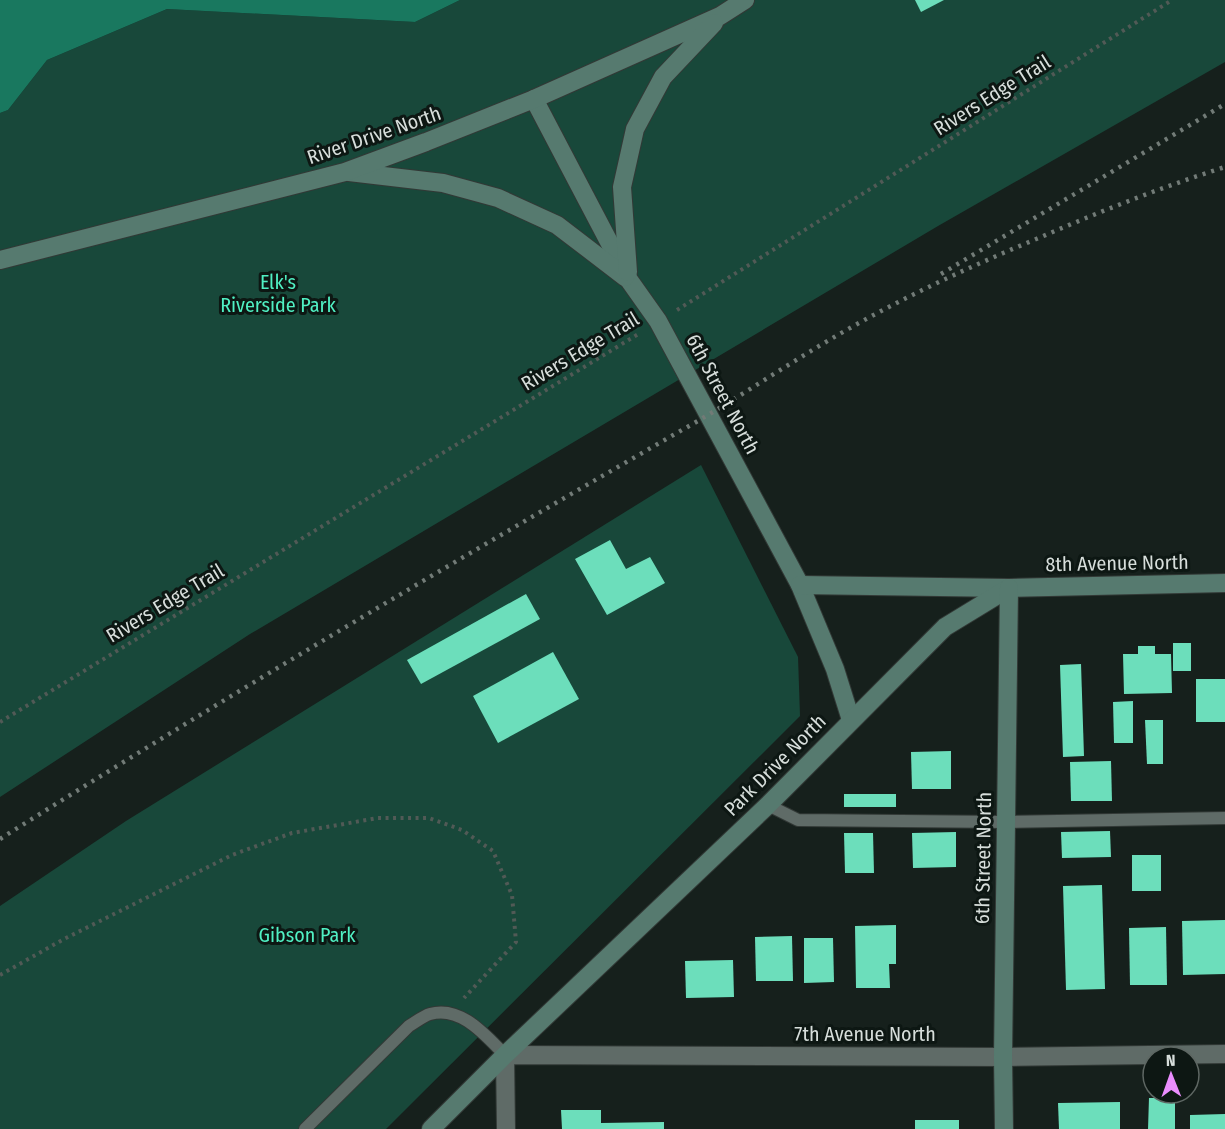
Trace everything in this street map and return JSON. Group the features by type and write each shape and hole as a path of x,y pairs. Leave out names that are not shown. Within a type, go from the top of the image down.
{"street":[{"name":"River Drive North","path":"0,260 345,172 534,99 720,16 745,0"},
{"path":"629,280 622,187 635,129 663,78 720,16"},
{"name":"6th Street North","path":"534,99 629,280 658,321 800,585 835,669 851,720"},
{"path":"345,172 443,183 498,198 557,225 629,280"},
{"name":"8th Avenue North","path":"1009,588 1225,582"},
{"path":"800,585 1009,588"},
{"name":"6th Street North","path":"1004,1129 1005,822 1009,588"},
{"name":"Park Drive North","path":"431,1129 505,1055 768,805 945,627 1009,588"},
{"name":"7th Avenue North","path":"505,1055 1003,1057 1225,1054"},
{"path":"505,1055 506,1129"}],"lane":[{"path":"768,805 798,820 1005,822 1225,818"},
{"path":"305,1129 410,1026 430,1014 450,1013 476,1027 505,1055"}],"path":[{"name":"Rivers Edge Trail","path":"0,722 658,321 1172,0"},
{"path":"0,975 64,939 232,855 292,833 378,819 429,818 462,830 493,851 512,895 516,942 450,1013"}],"green space":[{"name":"Elk's Riverside Park","path":"460,0 1225,0 1225,62 938,226 250,634 0,797 0,113 8,110 47,60 167,9 415,22"},
{"name":"Gibson Park","path":"701,465 798,657 800,716 386,1129 0,1129 0,906 126,821"}],"shaded area":[{"path":"0,0 460,0 415,22 167,9 47,60 8,110 0,113"}],"building":[{"path":"915,0 944,0 921,12"},
{"path":"610,540 626,569 650,557 665,583 607,615 575,559"},
{"path":"526,594 540,619 421,684 407,660"},
{"path":"1173,643 1191,643 1191,671 1173,671"},
{"path":"1138,646 1155,646 1155,654 1171,654 1172,693 1124,694 1123,654 1138,654"},
{"path":"553,652 579,699 498,743 473,696"},
{"path":"1081,664 1084,756 1063,757 1060,665"},
{"path":"1196,679 1225,679 1225,722 1196,722"},
{"path":"1133,701 1133,743 1114,743 1113,702"},
{"path":"1145,720 1163,720 1163,764 1147,764"},
{"path":"951,751 951,789 912,789 911,752"},
{"path":"1111,761 1112,801 1071,801 1070,762"},
{"path":"844,794 896,794 896,807 844,807"},
{"path":"1110,831 1111,857 1062,858 1061,832"},
{"path":"956,832 956,867 913,868 912,833"},
{"path":"844,833 873,833 874,873 845,873"},
{"path":"1132,855 1161,855 1161,891 1132,891"},
{"path":"1102,885 1105,989 1066,990 1063,886"},
{"path":"1225,920 1225,974 1183,975 1182,921"},
{"path":"896,925 896,964 889,964 890,988 856,988 855,926"},
{"path":"1166,927 1167,985 1130,985 1129,928"},
{"path":"792,936 793,981 756,981 755,937"},
{"path":"804,938 833,938 834,982 804,983"},
{"path":"733,960 734,997 686,998 685,961"},
{"path":"1120,1102 1120,1129 1059,1129 1058,1103"},
{"path":"1149,1105 1175,1105 1175,1129 1148,1129"},
{"path":"561,1110 601,1110 601,1123 664,1122 664,1129 562,1129"},
{"path":"1225,1114 1225,1129 1190,1129 1190,1115"},
{"path":"915,1120 959,1120 959,1129 915,1129"}],"railway":[{"path":"941,274 1225,104"},
{"path":"0,839 339,631 703,418 873,315 968,268 1064,227 1155,191 1225,167"}]}
